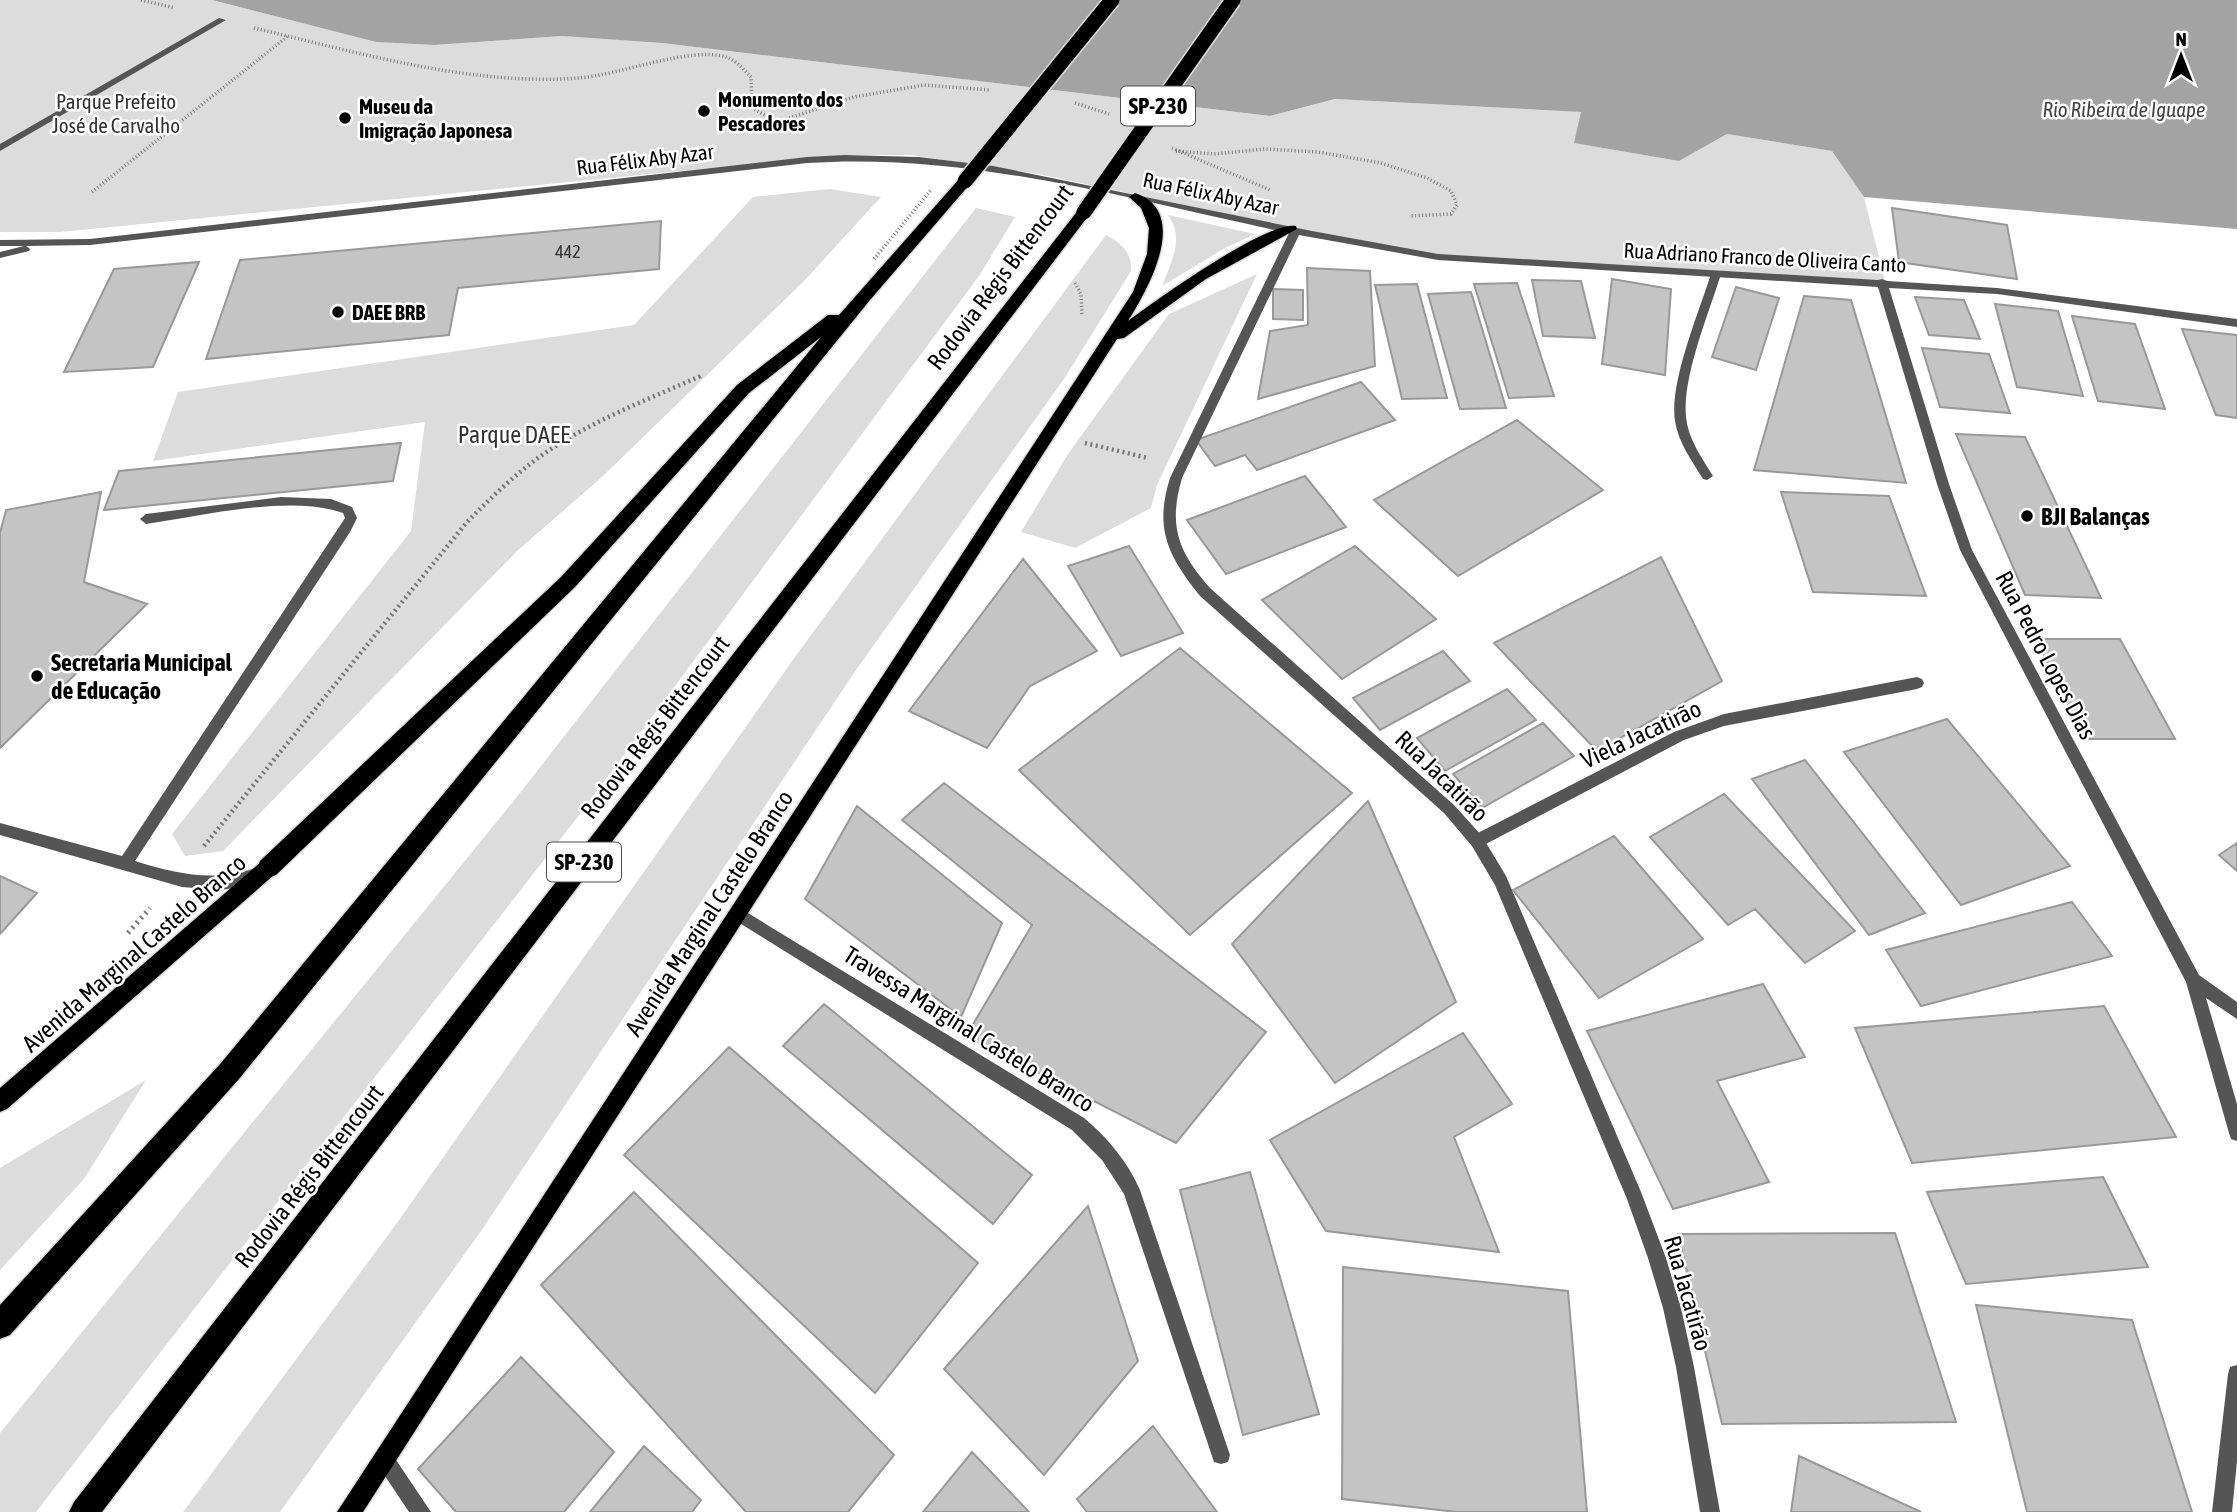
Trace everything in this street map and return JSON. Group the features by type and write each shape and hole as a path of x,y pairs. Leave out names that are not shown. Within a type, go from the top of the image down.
{"highway":[{"path":"0,1325 230,1071 863,296 965,181 1112,0"},
{"name":"Rodovia Régis Bittencourt","path":"84,1512 1084,212 1233,0"},
{"path":"268,868 568,582 743,389 863,296"}],"main road":[{"name":"Avenida Marginal Castelo Branco","path":"349,1512 385,1461 1140,292 1150,269 1156,239 1154,215 1144,202 1135,197"},
{"name":"Avenida Marginal Castelo Branco","path":"1110,341 1178,290 1267,239 1294,229"},
{"name":"Avenida Marginal Castelo Branco","path":"0,1102 268,868"}],"street":[{"path":"0,149 222,20"},
{"name":"Rua Félix Aby Azar","path":"0,243 90,242 847,156 905,156 1032,175 1294,229"},
{"name":"Rua Adriano Franco de Oliveira Canto","path":"1294,229 1438,257 1997,291 2237,323"},
{"name":"Rua Jacatirão","path":"1294,229 1170,495 1169,531 1175,551 1185,570 1205,592 1449,809 1477,841 1502,881 1657,1258 1685,1367 1710,1512"},
{"name":"Rua Félix Aby Azar","path":"0,255 40,244"},
{"path":"1707,476 1687,442 1679,416 1682,394 1716,274"},
{"name":"Rua Pedro Lopes Dias","path":"1882,282 1945,494 1966,550 2193,980 2237,1011"},
{"path":"125,864 351,518 348,510 340,505 298,500 146,519"},
{"name":"Viela Jacatirão","path":"1477,841 1679,736 1724,720 1917,683"},
{"path":"0,829 176,879 207,883 229,882 248,879 268,868"},
{"name":"Travessa Marginal Castelo Branco","path":"738,914 1078,1124 1099,1141 1117,1164 1130,1190 1221,1455"},
{"path":"2193,980 2237,1133"},
{"path":"0,1095 49,1062"},
{"path":"2222,1512 2237,1374"},
{"path":"385,1461 421,1512"}],"path":[{"path":"141,0 391,61 512,78 581,78 614,74 693,57 724,57 737,64 751,77 752,108 777,122 854,96 924,85 1002,92"},
{"path":"92,192 288,36"},
{"path":"1069,102 1093,107 1117,118"},
{"path":"1168,145 1176,151 1281,194"},
{"path":"1176,151 1214,154 1265,149 1305,151 1381,163 1427,178 1451,191 1457,205 1451,214 1402,216"},
{"path":"865,268 874,259"},
{"path":"124,938 176,879 467,522 507,482 561,444 621,412 709,372"},
{"path":"1046,435 1182,466"}],"green space":[{"name":"Parque Prefeito José de Carvalho","path":"0,0 212,0 376,42 434,45 562,36 662,43 1270,116 1335,99 1582,112 1575,143 1679,161 1727,134 1833,151 1864,197 1885,281 1441,256 1349,240 1038,174 911,155 813,158 60,232 0,232"},
{"name":"Parque DAEE","path":"830,189 881,197 804,281 602,477 517,551 223,851 185,856 172,834 411,531 425,422 153,461 178,392 634,325 753,197"},
{"path":"976,208 1015,217 979,276 583,810 36,1512 0,1512 0,1433 520,793"},
{"path":"1168,215 1255,234 1225,248 1162,286 1176,242 1176,233"},
{"path":"1106,235 1125,249 1130,259 1131,271 1064,379 856,670 481,1231 280,1512 183,1512 397,1223 797,654"},
{"path":"1257,274 1157,485 1151,508 1075,548 1021,532 1068,454 1169,314"},
{"path":"146,1080 84,1179 0,1270 0,1168"}],"water":[{"name":"Rio Ribeira de Iguape","path":"212,0 2237,0 2237,229 1864,197 1832,151 1727,134 1679,161 1574,143 1581,112 1335,99 1270,116 662,43 562,36 434,45 376,42"}],"building":[{"path":"1892,208 2007,225 2017,279 1899,262"},
{"name":"DAEE BRB","path":"661,221 659,269 458,288 449,335 206,359 240,260"},
{"path":"199,262 153,367 64,372 114,269"},
{"path":"1307,268 1370,271 1375,366 1258,399 1270,331 1308,325"},
{"path":"1612,279 1671,289 1665,375 1602,364"},
{"path":"1532,280 1581,281 1595,338 1543,336"},
{"path":"1517,283 1554,396 1509,398 1474,284"},
{"path":"1417,284 1447,398 1402,399 1375,285"},
{"path":"1736,287 1779,298 1756,370 1712,357"},
{"path":"1273,289 1303,290 1303,320 1273,319"},
{"path":"1471,292 1506,408 1460,409 1428,294"},
{"path":"1804,296 1851,300 1906,483 1754,470"},
{"path":"1915,297 1964,300 1980,339 1929,335"},
{"path":"1995,304 2058,311 2083,396 2017,387"},
{"path":"2072,316 2135,324 2165,409 2098,401"},
{"path":"2182,329 2237,335 2237,418 2216,415"},
{"path":"1922,348 1989,354 2010,413 1940,407"},
{"path":"1361,382 1395,420 1257,470 1245,455 1215,466 1196,440"},
{"path":"1517,420 1603,490 1458,576 1374,500"},
{"name":"BJI Balanças","path":"1956,434 2025,437 2101,598 2025,595"},
{"path":"401,443 393,481 104,510 119,471"},
{"path":"1305,476 1346,527 1226,574 1187,520"},
{"name":"Secretaria Municipal de Educação","path":"101,492 84,582 147,604 0,748 0,533 6,510"},
{"path":"1781,492 1889,496 1926,596 1813,592"},
{"path":"1129,546 1183,633 1121,656 1068,566"},
{"path":"1355,546 1436,619 1342,679 1262,600"},
{"path":"1661,557 1722,681 1597,751 1494,643"},
{"path":"1023,559 1097,651 1030,686 987,748 909,711"},
{"path":"2036,639 2120,639 2175,739 2085,739"},
{"path":"1180,648 1352,793 1190,935 1019,770"},
{"path":"1443,651 1470,681 1380,730 1353,698"},
{"path":"1507,689 1536,720 1445,771 1417,738"},
{"path":"1947,719 2070,866 1961,905 1844,752"},
{"path":"1543,723 1574,756 1482,808 1453,774"},
{"path":"1805,760 1925,913 1869,935 1752,779"},
{"path":"944,783 1266,1032 1176,1143 966,1036 1032,925 902,820"},
{"path":"1724,794 1855,931 1805,963 1755,909 1728,925 1650,837"},
{"path":"1368,801 1456,1002 1335,1083 1232,944"},
{"path":"857,806 1002,923 961,1017 805,899"},
{"path":"1614,836 1703,939 1599,998 1513,890"},
{"path":"2237,843 2237,871 2219,855"},
{"path":"0,876 37,893 0,934"},
{"path":"2072,902 2112,956 1921,1006 1886,950"},
{"path":"1763,984 1805,1057 1717,1081 1769,1182 1673,1209 1587,1031"},
{"path":"824,1004 1032,1175 993,1224 783,1046"},
{"path":"2104,1006 2176,1137 1912,1163 1855,1028"},
{"path":"1463,1033 1512,1104 1454,1137 1499,1252 1326,1231 1270,1140"},
{"path":"729,1047 978,1263 875,1393 624,1155"},
{"path":"1250,1172 1319,1414 1243,1435 1180,1190"},
{"path":"2103,1177 2148,1267 1966,1284 1927,1192"},
{"path":"634,1192 894,1455 848,1512 746,1512 541,1285"},
{"path":"1088,1206 1138,1361 1044,1475 944,1369"},
{"path":"1895,1233 1956,1422 1722,1424 1678,1234"},
{"path":"1343,1267 1568,1291 1587,1512 1457,1512 1342,1499"},
{"path":"1976,1305 2132,1320 2192,1512 2027,1512"},
{"path":"521,1357 614,1452 564,1512 456,1512 418,1469"},
{"path":"1153,1426 1217,1512 1087,1512 1077,1499"},
{"path":"644,1446 701,1500 692,1512 590,1512"},
{"path":"972,1452 1029,1512 923,1512"},
{"path":"1799,1456 1921,1512 1791,1512"}],"place":[{"name":"Monumento dos Pescadores","path":"704,111"},
{"name":"Museu da Imigração Japonesa","path":"345,118"},
{"name":"DAEE BRB","path":"338,312"},
{"name":"BJI Balanças","path":"2027,516"},
{"name":"Secretaria Municipal de Educação","path":"37,676"}]}
